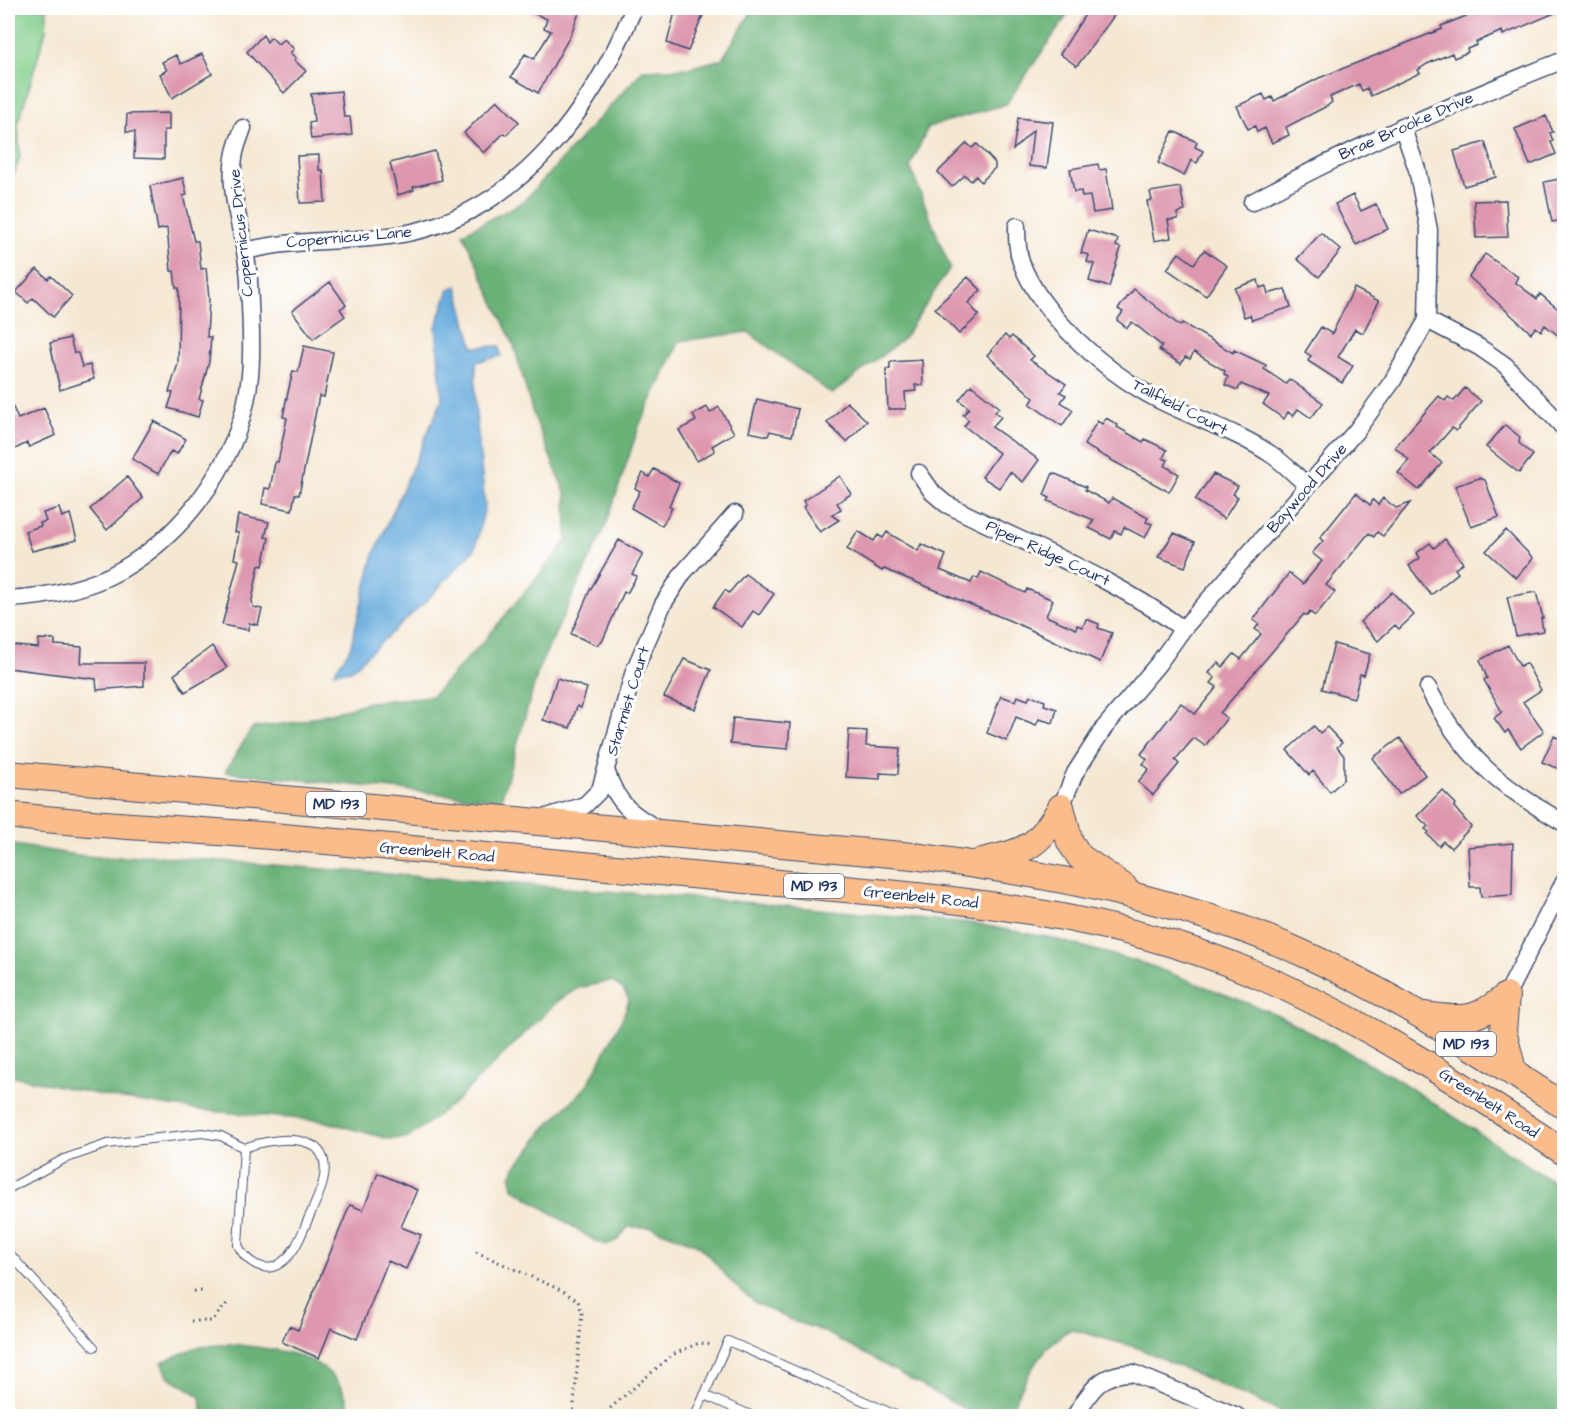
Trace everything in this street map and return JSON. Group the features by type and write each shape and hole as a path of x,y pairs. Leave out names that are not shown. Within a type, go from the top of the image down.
{"main road":[{"name":"MD 193","path":"8,774 665,833 969,863 1102,887 1271,940 1342,972 1418,1014 1564,1106"},
{"path":"969,863 1032,846 1047,832 1061,807"},
{"path":"1061,807 1070,842 1080,857 1136,896"},
{"name":"Greenbelt Road","path":"8,815 292,838 988,904 1088,922 1190,951 1253,973 1386,1037 1564,1152"},
{"path":"702,876 705,837"},
{"path":"1418,1014 1468,1019 1487,1011 1506,996"},
{"path":"1506,996 1503,1031 1515,1074"}],"street":[{"name":"Copernicus Lane","path":"246,251 301,240 357,239 408,233 452,220 487,202 531,168 563,134 589,94 633,8"},
{"name":"Brae Brooke Drive","path":"1252,202 1325,162 1402,126 1564,60"},
{"name":"Baywood Drive","path":"1061,807 1075,773 1088,751 1183,628 1374,408 1427,320 1429,230 1417,169 1402,126"},
{"name":"Copernicus Drive","path":"8,599 75,588 120,571 160,542 205,492 231,446 250,375 246,251 233,168 243,128"},
{"name":"Tallfield Court","path":"1017,226 1018,254 1033,286 1061,322 1086,348 1114,371 1153,397 1239,436 1274,456 1306,485"},
{"path":"1427,320 1479,347 1505,365 1564,428"},
{"name":"Piper Ridge Court","path":"919,473 933,493 946,504 1085,568 1145,601 1183,628"},
{"name":"Starmist Court","path":"529,821 562,814 585,805 600,790 607,773 634,671 663,604 683,573 735,514"},
{"path":"1428,687 1447,725 1483,767 1516,795 1564,823"},
{"path":"607,773 614,792 629,812 665,833"},
{"path":"1506,996 1564,882"},
{"path":"1075,1416 1088,1396 1101,1382 1116,1373 1133,1373 1236,1416"}],"lane":[{"path":"8,1189 64,1159 107,1144 202,1133 221,1136 244,1148 276,1139 299,1140 316,1149 324,1162 321,1187 299,1241 281,1264 269,1268 249,1262 238,1245 244,1148"},
{"path":"8,1252 94,1347"},
{"path":"695,1416 728,1341 898,1416"},
{"path":"704,1395 753,1416"}],"path":[{"path":"476,1252 563,1291 578,1301 582,1313 573,1416"},
{"path":"194,1291 206,1291"},
{"path":"191,1321 212,1321 229,1301"},
{"path":"601,1416 672,1355 699,1343 715,1346"}],"green space":[{"path":"8,8 47,8 46,30 18,124 20,157 8,191"},
{"path":"754,8 1083,8 1068,14 1006,104 928,127 910,167 950,268 903,339 832,394 748,332 680,341 639,426 606,525 539,668 501,800 225,772 252,728 298,722 370,702 432,696 484,641 567,541 566,495 533,414 514,346 463,233 523,202 643,70 688,68 722,59"},
{"path":"8,844 93,857 145,855 720,900 970,923 1047,937 1146,964 1276,1014 1392,1076 1564,1189 1564,1409 1546,1413 1544,1416 1291,1416 1138,1348 1071,1329 1049,1346 1041,1356 1007,1416 977,1416 823,1331 793,1321 756,1303 734,1285 696,1244 651,1227 628,1227 618,1240 606,1245 595,1241 513,1188 511,1177 515,1167 543,1130 587,1086 623,1017 629,1000 623,989 611,981 578,988 560,999 456,1101 408,1138 389,1139 323,1121 199,1110 110,1097 8,1075"},
{"path":"230,1344 289,1353 322,1367 335,1379 345,1395 351,1416 203,1416 200,1396 168,1376 162,1362 197,1347"}],"water":[{"path":"457,286 473,347 499,346 501,356 476,362 475,404 485,506 475,549 425,602 351,670 334,672 350,649 373,557 442,400 436,327 449,289"}],"building":[{"path":"521,8 581,8 570,36 538,93 511,77 525,54 534,59 551,31 544,28 547,19"},
{"path":"676,8 706,8 688,51 667,43"},
{"path":"1089,8 1108,8 1116,13 1077,66 1060,54"},
{"path":"1486,8 1564,9 1503,35 1502,31 1476,42 1477,45 1467,49 1468,52 1454,58 1452,53 1427,64 1418,70 1420,73 1371,96 1367,88 1362,91 1359,84 1330,97 1332,102 1327,106 1286,127 1289,135 1272,143 1265,128 1257,132 1255,126 1248,129 1237,106 1263,94 1266,100 1272,97 1274,101 1319,78 1442,29 1441,26"},
{"path":"263,35 267,42 271,37 278,44 284,39 294,49 290,53 296,58 294,60 306,71 284,93 247,52"},
{"path":"202,54 212,74 172,98 160,74 167,70 162,62 176,55 181,64"},
{"path":"341,91 344,117 350,117 352,135 311,139 309,123 314,122 311,94"},
{"path":"497,100 519,122 484,153 464,133"},
{"path":"169,113 169,130 164,130 164,159 134,158 135,132 126,132 127,114"},
{"path":"1546,116 1553,132 1550,133 1553,141 1551,142 1556,154 1530,165 1515,129"},
{"path":"1018,118 1053,122 1047,168 1029,166 1033,130 1013,150"},
{"path":"1173,131 1197,142 1195,147 1203,151 1197,163 1191,160 1184,176 1158,163"},
{"path":"1485,142 1496,177 1464,186 1454,151"},
{"path":"967,143 972,148 977,144 995,163 995,168 981,182 976,176 971,181 965,175 952,187 938,172"},
{"path":"435,151 442,180 413,187 414,190 398,195 390,163"},
{"path":"319,155 319,170 323,170 325,202 300,203 297,156"},
{"path":"1098,164 1099,170 1106,169 1112,210 1093,213 1090,196 1082,197 1081,191 1074,192 1070,169"},
{"path":"183,178 187,195 183,196 194,241 198,241 201,269 206,268 209,298 207,337 211,337 209,362 199,399 203,400 198,417 168,408 173,393 169,392 178,364 179,288 176,288 174,271 171,271 167,228 158,230 150,186"},
{"path":"1564,178 1564,220 1552,222 1544,182"},
{"path":"1180,187 1185,211 1177,213 1178,219 1168,220 1171,238 1154,241 1147,201 1152,200 1150,192"},
{"path":"1353,195 1361,211 1376,204 1388,229 1356,245 1335,204"},
{"path":"1506,200 1508,237 1476,238 1474,201"},
{"path":"1088,230 1118,239 1116,246 1121,248 1109,287 1089,281 1094,264 1087,262 1089,255 1081,253"},
{"path":"1321,233 1341,250 1319,277 1297,259"},
{"path":"1204,250 1227,266 1206,296 1167,269 1179,253 1194,264"},
{"path":"1485,254 1518,277 1515,282 1537,299 1540,294 1564,314 1564,340 1545,325 1541,331 1536,327 1531,333 1469,277"},
{"path":"37,269 48,279 51,276 72,296 53,317 33,298 28,303 16,292"},
{"path":"968,277 981,290 968,303 979,315 959,334 935,308"},
{"path":"1258,280 1260,288 1266,286 1268,294 1285,289 1291,307 1252,320 1250,315 1244,317 1235,288"},
{"path":"330,282 346,305 340,309 345,316 313,339 292,311"},
{"path":"1354,288 1379,301 1363,333 1355,329 1338,357 1353,366 1342,383 1308,361 1311,356 1305,352 1321,327 1332,334"},
{"path":"1134,289 1180,326 1182,323 1233,353 1234,350 1266,365 1264,369 1286,384 1289,379 1323,403 1311,418 1298,409 1293,416 1288,412 1284,419 1263,404 1269,396 1241,384 1238,390 1225,385 1228,377 1224,374 1225,371 1194,352 1190,359 1185,357 1181,364 1159,350 1162,346 1132,322 1127,328 1117,320 1123,312 1118,309"},
{"path":"1005,335 1009,339 1012,336 1034,356 1030,360 1066,384 1060,392 1066,395 1061,402 1073,410 1062,426 1030,404 1034,398 987,355"},
{"path":"70,338 74,353 78,353 82,367 90,365 94,379 60,390 50,343"},
{"path":"304,346 333,352 324,397 319,396 299,495 295,494 292,510 262,504 265,488 270,489 275,462 278,462 287,418 283,417 286,401 293,371 298,372"},
{"path":"922,360 923,385 915,385 916,391 905,392 906,409 888,409 886,369 890,369 890,362"},
{"path":"971,385 999,407 995,412 1001,417 992,427 1039,460 1023,482 1010,472 999,488 982,477 999,453 964,426 969,420 963,415 969,408 959,400"},
{"path":"1465,388 1481,401 1456,431 1452,428 1430,453 1442,463 1419,490 1398,473 1409,460 1395,447 1439,396 1445,401 1448,397 1454,401"},
{"path":"8,396 18,419 44,408 56,435 29,447 27,443 13,450 8,436"},
{"path":"757,399 798,409 792,436 770,431 768,436 749,432"},
{"path":"847,402 867,421 847,442 827,423"},
{"path":"707,407 710,413 719,407 734,433 712,446 715,451 697,461 679,430 696,421 693,415"},
{"path":"1106,418 1143,442 1145,439 1167,450 1163,458 1168,460 1165,466 1179,474 1169,492 1084,445 1097,421 1102,424"},
{"path":"154,421 186,439 177,454 171,451 158,474 132,459"},
{"path":"1505,425 1520,437 1519,443 1533,455 1519,473 1486,447"},
{"path":"654,469 679,483 669,506 672,508 662,526 631,508 640,491 635,488 643,473 649,477"},
{"path":"1053,473 1086,487 1085,490 1109,503 1112,498 1148,518 1146,522 1152,524 1145,538 1124,527 1121,534 1115,531 1111,539 1089,528 1094,520 1048,501 1050,498 1044,495"},
{"path":"1213,474 1238,486 1233,494 1238,497 1224,519 1195,500"},
{"path":"840,476 851,494 837,503 841,509 831,515 839,520 820,532 803,507 806,505 803,501"},
{"path":"127,477 143,498 107,530 90,509"},
{"path":"1479,478 1485,480 1499,517 1471,527 1455,486"},
{"path":"1356,493 1370,505 1373,500 1378,505 1383,498 1396,508 1410,503 1383,536 1377,532 1374,537 1369,533 1326,585 1335,592 1315,616 1310,612 1307,616 1304,614 1220,713 1227,718 1205,746 1194,738 1175,760 1179,764 1153,795 1138,782 1149,769 1143,764 1147,759 1141,754 1181,703 1195,714 1217,687 1211,683 1215,678 1209,673 1218,662 1223,667 1234,654 1241,659 1261,634 1255,629 1259,624 1253,620 1289,573 1303,584 1322,561 1312,553 1323,541 1320,538"},
{"path":"59,508 62,517 70,514 77,540 32,551 25,531 41,526 40,523 46,521 43,513"},
{"path":"238,515 269,522 265,537 269,538 263,566 259,565 252,600 253,607 262,609 258,625 249,623 248,630 222,625 239,560 234,559 239,533 235,532"},
{"path":"1506,530 1533,558 1516,578 1486,551"},
{"path":"858,531 874,541 878,535 883,538 887,532 918,551 921,544 946,555 940,570 971,583 974,577 978,579 981,572 1025,593 1027,589 1053,600 1046,616 1076,629 1077,625 1083,627 1086,619 1099,624 1098,628 1112,633 1100,662 1013,622 884,569 882,571 847,549"},
{"path":"1174,533 1195,542 1185,567 1158,557"},
{"path":"1445,539 1463,563 1455,569 1458,573 1431,595 1409,566 1420,558 1417,553 1430,543 1434,548"},
{"path":"619,540 643,554 632,574 637,576 627,593 624,592 602,642 596,645 571,634 590,590"},
{"path":"745,574 774,594 759,615 753,611 742,627 713,607 725,590 729,593"},
{"path":"1392,592 1414,615 1399,629 1395,625 1378,641 1360,622"},
{"path":"1536,592 1543,618 1541,618 1543,631 1516,636 1507,597"},
{"path":"39,639 55,640 55,645 82,647 81,663 144,663 144,686 97,690 96,679 8,668 8,645 38,648"},
{"path":"1334,644 1370,654 1364,675 1360,674 1354,698 1322,689"},
{"path":"1508,645 1520,666 1526,663 1541,690 1523,702 1544,731 1521,748 1508,730 1505,733 1494,718 1502,712 1484,680 1487,678 1480,660"},
{"path":"212,646 227,668 185,692 174,675"},
{"path":"684,659 711,670 695,709 664,697"},
{"path":"557,678 587,688 581,708 577,706 570,728 543,720"},
{"path":"1001,696 1015,701 1017,696 1028,700 1030,696 1045,701 1044,705 1057,709 1053,723 1039,719 1036,725 1016,717 1007,741 987,733"},
{"path":"733,718 790,723 788,749 730,744"},
{"path":"1314,726 1320,733 1327,727 1342,743 1337,747 1344,756 1344,779 1330,792 1313,771 1309,775 1287,750"},
{"path":"849,730 867,731 866,746 900,748 898,774 880,773 880,779 846,777"},
{"path":"1554,736 1564,741 1564,771 1542,762"},
{"path":"1400,738 1425,775 1399,794 1373,758"},
{"path":"1442,790 1456,804 1454,807 1471,827 1451,848 1443,841 1439,846 1427,834 1429,832 1425,829 1428,826 1417,816"},
{"path":"1513,843 1512,895 1481,897 1480,887 1470,887 1468,847"},
{"path":"378,1173 417,1190 401,1227 421,1235 406,1269 388,1261 357,1339 331,1328 319,1358 282,1342 289,1326 298,1330 350,1205 363,1210"}]}
